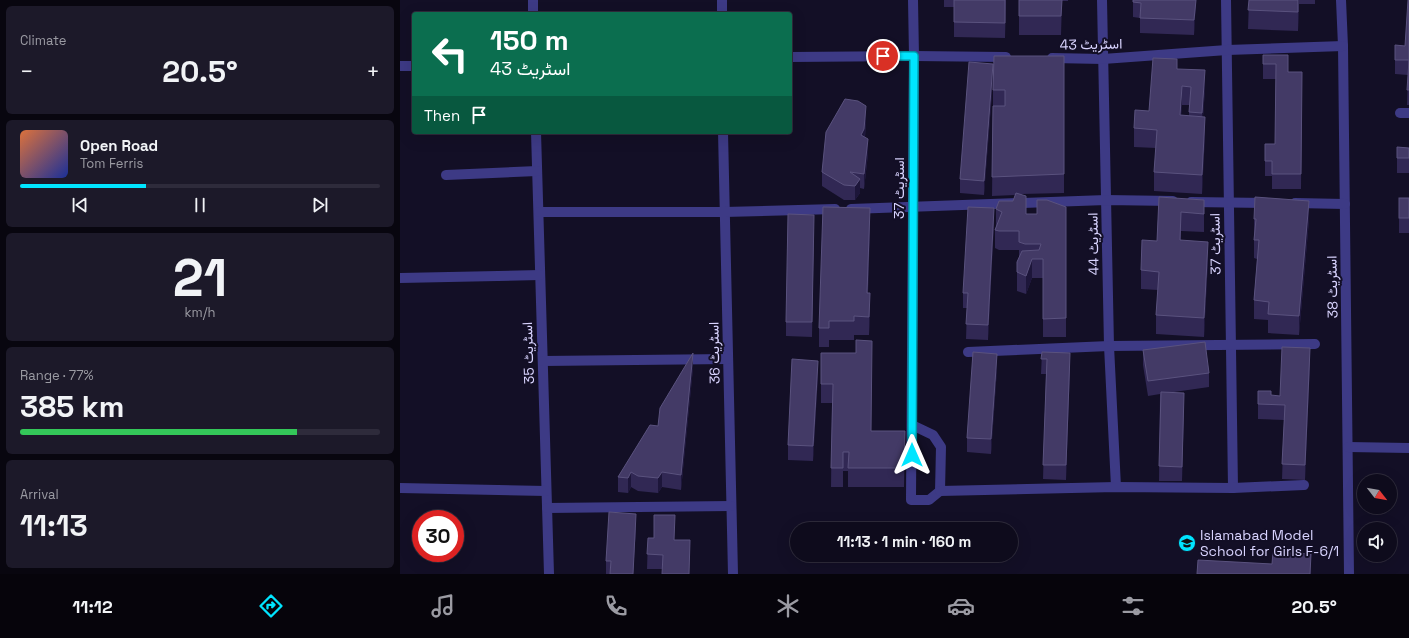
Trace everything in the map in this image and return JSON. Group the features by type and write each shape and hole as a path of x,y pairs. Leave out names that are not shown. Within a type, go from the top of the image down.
{"street":[{"path":"533,0 533,12"},
{"path":"722,0 722,12"},
{"name":"اسٹریٹ 37","path":"913,0 914,56 911,500 929,500 940,491"},
{"name":"اسٹریٹ 44","path":"1102,0 1110,346 1116,487"},
{"name":"اسٹریٹ 37","path":"1226,0 1233,488"},
{"name":"اسٹریٹ 38","path":"1340,0 1343,46 1349,574"},
{"name":"اسٹریٹ 43","path":"1040,58 1103,59 1227,50 1343,46"},
{"path":"792,56 1016,58"},
{"path":"400,66 412,66"},
{"name":"اسٹریٹ 35","path":"536,134 549,574"},
{"name":"اسٹریٹ 36","path":"722,134 733,574"},
{"path":"446,175 537,171"},
{"path":"539,212 724,212 1106,200 1345,204"},
{"path":"400,278 540,275"},
{"path":"968,352 1110,346 1315,344"},
{"path":"543,361 728,359"},
{"path":"912,425 933,435 941,447 940,491 1116,487 1233,488 1304,485"},
{"path":"1348,447 1409,448"},
{"path":"400,488 546,491"},
{"path":"547,508 732,506"}],"building":[{"path":"954,0 1005,0 1005,23 954,22"},
{"path":"1019,0 1062,0 1061,16 1019,16"},
{"path":"1133,0 1196,0 1194,20 1140,18 1141,3 1133,2"},
{"path":"1249,0 1298,0 1298,12 1248,10"},
{"path":"1408,0 1409,60 1395,60 1395,45 1405,46"},
{"path":"1263,55 1288,55 1288,72 1302,72 1301,174 1272,174 1272,161 1265,161 1265,144 1275,144 1276,64 1263,64"},
{"path":"994,56 1064,56 1064,174 992,177 993,106 1005,106 1005,90 993,90"},
{"path":"1153,58 1177,59 1177,69 1205,70 1202,113 1189,112 1191,87 1182,86 1180,115 1205,117 1202,175 1154,172 1157,130 1134,128 1135,110 1149,111"},
{"path":"1409,60 1409,90 1407,90"},
{"path":"969,62 993,64 984,181 960,179"},
{"path":"845,99 858,101 866,106 864,129 861,135 868,139 864,174 850,172 860,179 855,186 844,185 822,172 826,132"},
{"path":"1397,147 1409,148 1409,158 1397,158"},
{"path":"1016,193 1026,196 1026,214 1037,214 1037,200 1047,200 1066,207 1066,318 1043,319 1043,259 1032,259 1026,276 1017,272 1017,262 1022,251 1039,250 1041,244 1025,244 1019,242 1019,231 995,230 1002,212 996,209 999,201 1013,201"},
{"path":"1159,197 1204,200 1204,214 1181,212 1180,240 1208,242 1204,318 1156,315 1159,272 1141,270 1142,240 1157,241"},
{"path":"1255,197 1309,201 1299,316 1268,314 1269,302 1254,300 1259,240 1254,240 1256,219 1254,219"},
{"path":"1399,198 1409,198 1409,218 1399,218"},
{"path":"823,207 870,208 867,293 870,293 869,317 854,316 854,321 829,321 829,328 819,328"},
{"path":"968,207 994,208 988,325 966,324 968,293 963,293"},
{"path":"788,214 814,215 812,322 786,322"},
{"path":"856,340 872,341 871,431 905,431 904,468 848,468 849,452 843,452 843,468 831,468 833,384 821,384 821,353 856,353"},
{"path":"1205,342 1209,373 1148,381 1143,350"},
{"path":"1282,347 1310,348 1305,465 1282,464 1285,405 1258,404 1258,391 1271,391 1271,395 1280,396"},
{"path":"973,352 997,354 991,439 967,438"},
{"path":"1042,352 1070,353 1066,465 1043,465 1047,359 1041,359"},
{"path":"693,353 681,475 662,472 658,478 638,476 631,472 628,478 618,477 650,425 658,426 660,408"},
{"path":"792,359 818,361 813,446 788,445"},
{"path":"1161,392 1184,393 1182,467 1159,466"},
{"path":"609,512 636,514 633,574 610,574 611,561 606,561"},
{"path":"654,515 675,515 674,540 690,540 689,574 662,574 663,555 647,554 648,538 654,538"},
{"path":"1273,552 1311,554 1310,574 1197,574 1198,560 1272,564"}],"place":[{"name":"Islamabad Model School for Girls F-6/1","path":"1187,543"}],"route":[{"path":"883,56 914,56 912,455"}]}
